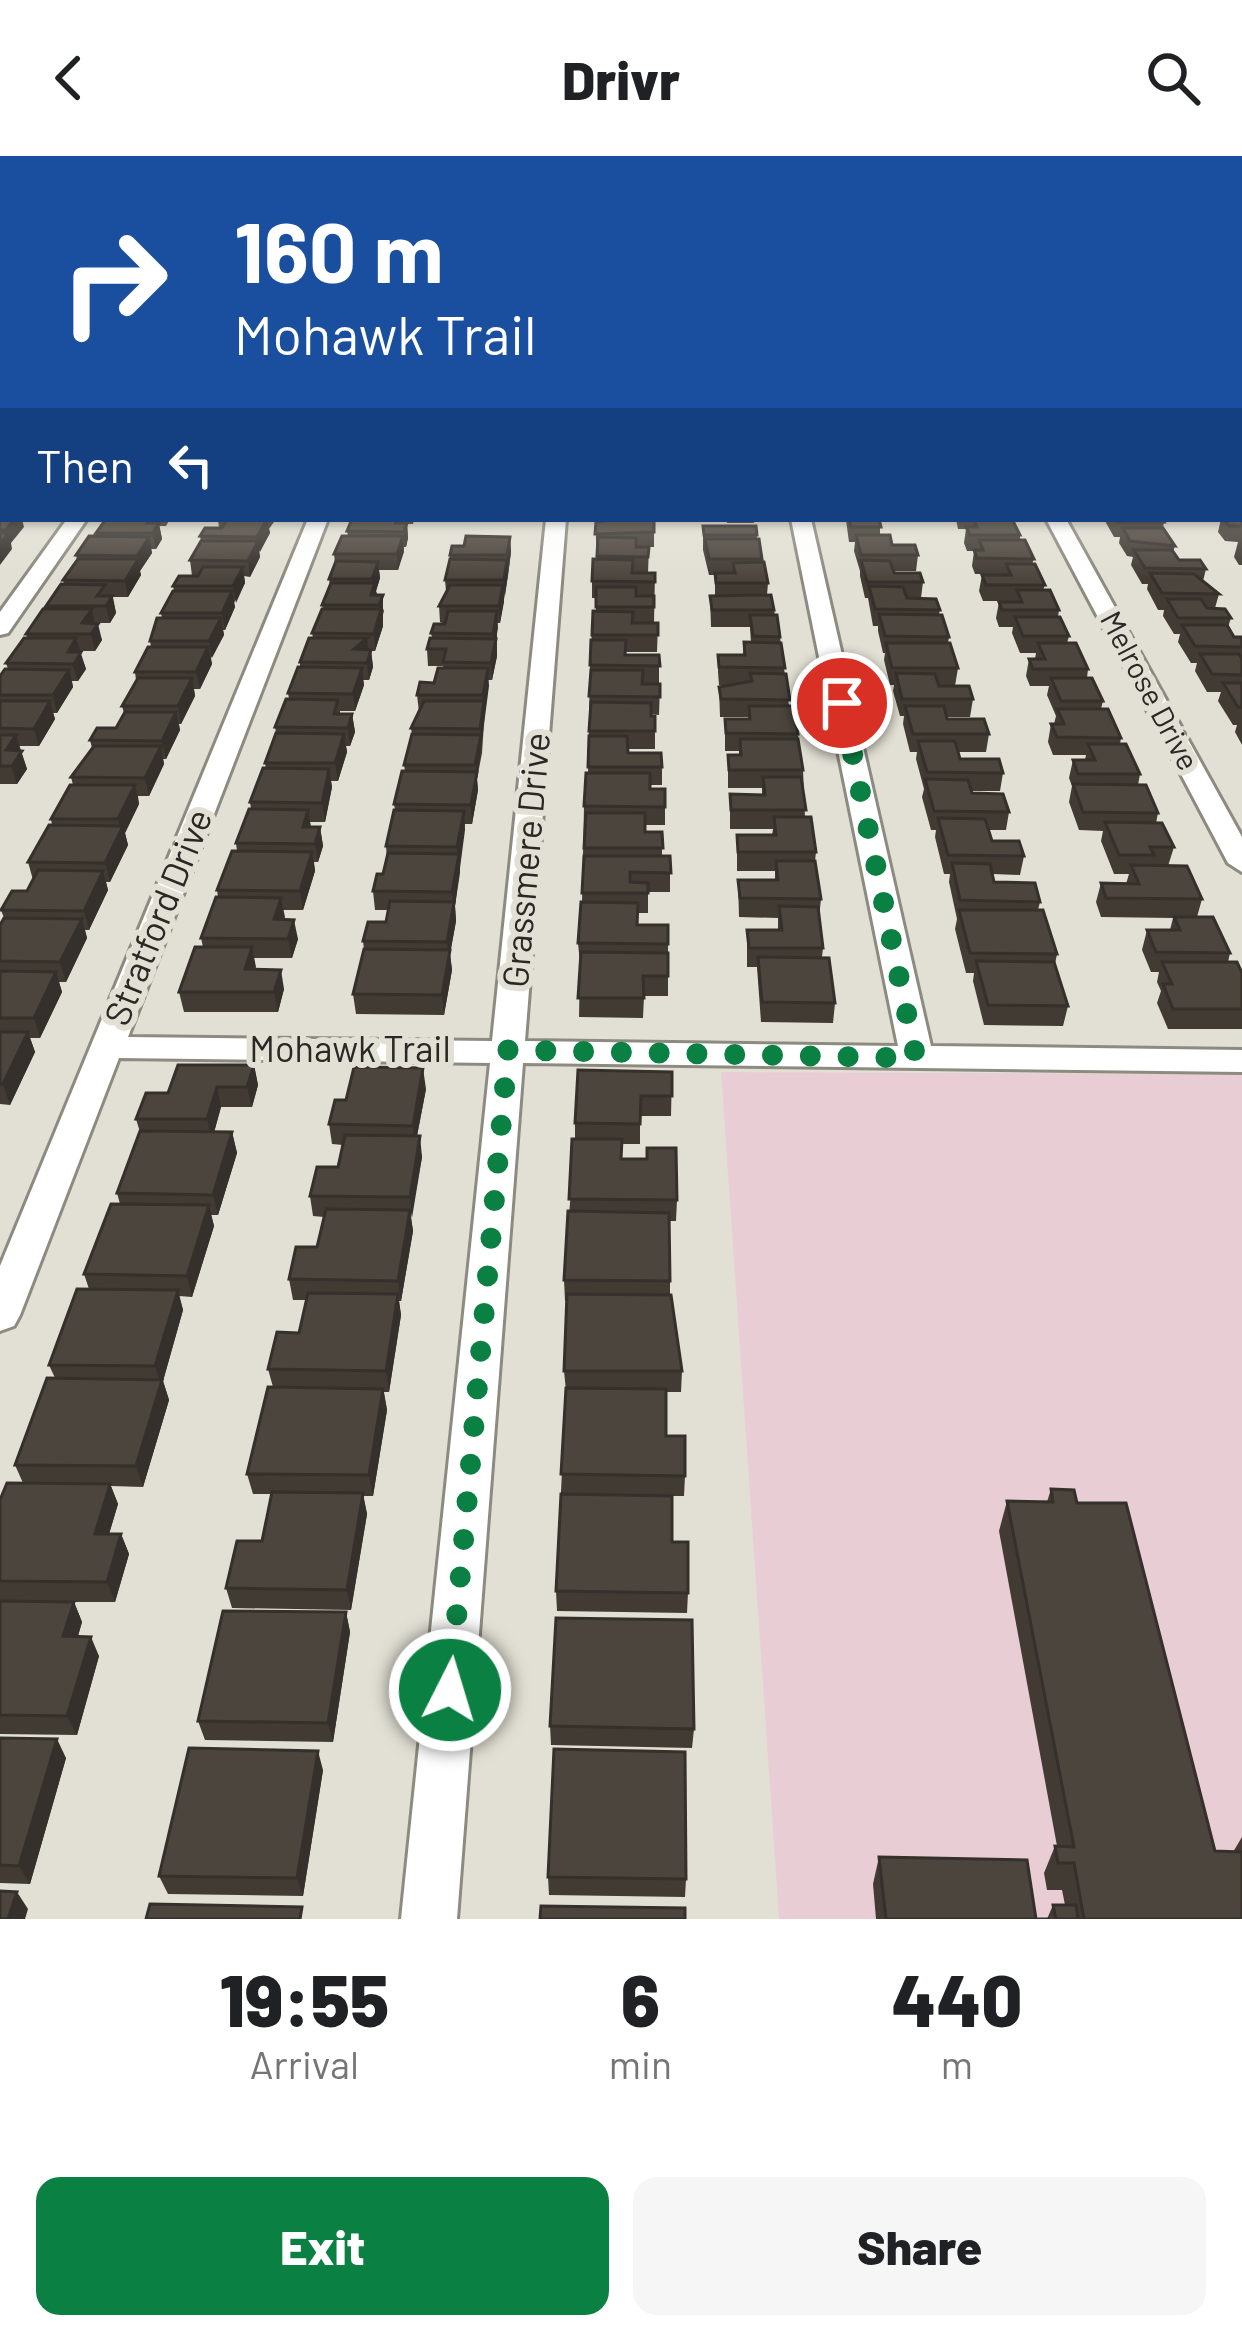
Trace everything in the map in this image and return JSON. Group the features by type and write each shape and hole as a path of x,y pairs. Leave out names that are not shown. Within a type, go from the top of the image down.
{"street":[{"path":"0,628 74,522"},
{"name":"Stratford Drive","path":"0,1315 317,522"},
{"name":"Grassmere Drive","path":"429,1919 556,522"},
{"path":"802,522 916,1058"},
{"name":"Melrose Drive","path":"1059,522 1242,863"},
{"name":"Mohawk Trail","path":"106,1047 1242,1061"}],"shaded area":[{"path":"721,1072 1242,1074 1242,1919 779,1919"}],"building":[{"path":"104,522 159,523 152,533 96,533"},
{"path":"225,522 265,522 257,537 200,536 205,528 222,528"},
{"path":"351,522 407,523 404,532 347,531"},
{"path":"596,522 654,522 654,532 595,534"},
{"path":"850,522 880,522 881,527 851,527"},
{"path":"975,522 1014,522 1020,535 970,535 966,527 977,527"},
{"path":"703,526 756,526 757,535 704,535"},
{"path":"1123,528 1163,528 1175,546 1130,541"},
{"path":"856,535 890,535 892,545 915,545 918,555 861,555"},
{"path":"89,536 149,537 137,556 76,555"},
{"path":"342,536 403,536 397,554 334,554"},
{"path":"466,536 510,537 507,555 450,555 452,546 464,546"},
{"path":"598,537 636,538 636,547 649,547 648,557 597,556"},
{"path":"705,539 759,539 762,559 709,559"},
{"path":"979,540 1025,540 1034,559 977,558 974,550 983,550"},
{"path":"201,541 258,541 248,561 190,560"},
{"path":"1134,550 1172,550 1179,560 1200,560 1206,569 1145,568"},
{"path":"78,559 138,559 125,581 63,580"},
{"path":"450,559 507,560 504,580 445,580"},
{"path":"593,559 633,560 632,573 655,573 655,582 592,581"},
{"path":"861,560 890,561 894,573 920,573 923,582 867,582"},
{"path":"336,561 378,562 372,579 329,579"},
{"path":"764,562 768,583 716,583 715,573 735,573 733,563"},
{"path":"1006,564 1035,564 1045,585 986,585 982,575 1011,575"},
{"path":"203,567 243,567 233,586 173,586 179,576 198,576"},
{"path":"1150,573 1194,574 1219,594 1162,593"},
{"path":"331,583 375,583 371,595 383,595 379,605 322,605"},
{"path":"61,584 105,585 97,596 112,596 106,606 46,606"},
{"path":"450,585 503,585 499,606 439,606"},
{"path":"869,586 903,587 907,598 936,599 940,610 875,609"},
{"path":"596,587 636,587 636,596 654,596 654,607 596,607"},
{"path":"1017,590 1050,590 1059,610 1002,610 999,602 1022,602"},
{"path":"173,591 232,591 222,613 161,613"},
{"path":"771,595 774,610 712,610 710,596"},
{"path":"1167,599 1201,599 1207,608 1225,609 1231,618 1178,618"},
{"path":"43,609 92,609 82,623 98,624 91,634 26,634"},
{"path":"322,609 381,609 374,634 312,633"},
{"path":"448,611 497,611 493,634 431,633 434,624 445,624"},
{"path":"593,611 633,612 632,623 658,623 658,635 592,635"},
{"path":"879,614 942,615 949,637 885,636"},
{"path":"750,615 777,615 780,637 753,636"},
{"path":"1015,617 1060,617 1069,636 1023,636"},
{"path":"157,618 221,618 209,641 150,641"},
{"path":"1182,625 1227,625 1234,637 1242,637 1242,647 1195,646"},
{"path":"24,638 76,638 68,652 81,652 74,664 6,663"},
{"path":"309,638 367,638 354,649 371,650 367,663 300,662"},
{"path":"430,638 496,639 491,663 443,662 446,649 427,649"},
{"path":"591,640 626,640 625,655 659,655 660,666 590,665"},
{"path":"744,642 781,643 785,668 719,667 718,655 745,655"},
{"path":"886,643 950,643 958,668 892,668"},
{"path":"1038,643 1076,643 1088,669 1033,669 1029,659 1045,659"},
{"path":"148,647 208,647 196,672 135,672"},
{"path":"1200,654 1239,654 1242,675 1212,674"},
{"path":"298,667 362,668 353,694 288,693"},
{"path":"438,668 488,668 483,695 417,695 420,682 434,683"},
{"path":"5,669 69,670 53,695 0,695"},
{"path":"591,670 643,670 642,684 660,684 660,697 589,696"},
{"path":"750,673 786,674 790,700 721,699 719,687 752,681"},
{"path":"896,673 935,674 939,686 969,686 973,699 902,699"},
{"path":"138,678 192,678 178,706 122,706"},
{"path":"1051,678 1092,678 1103,701 1061,701"},
{"path":"1223,683 1242,683 1242,707 1238,707"},
{"path":"286,699 338,700 334,714 352,714 348,728 275,727"},
{"path":"0,701 50,701 34,729 0,728"},
{"path":"424,701 484,701 480,729 411,728"},
{"path":"591,702 651,703 655,731 589,731"},
{"path":"749,706 793,706 798,734 726,733 725,719 750,719"},
{"path":"905,706 944,706 947,719 984,719 989,734 913,734"},
{"path":"1057,709 1108,709 1121,738 1057,737 1051,724 1064,724"},
{"path":"125,712 176,712 162,741 90,740 97,728 116,728"},
{"path":"276,733 344,734 335,763 265,763"},
{"path":"412,734 481,735 475,765 404,765"},
{"path":"0,735 16,735 6,750 22,751 12,766 0,766"},
{"path":"589,736 627,736 628,753 661,753 662,767 588,767"},
{"path":"740,739 798,739 803,770 729,770 728,755 741,755"},
{"path":"918,741 955,741 960,759 999,759 1003,773 927,772"},
{"path":"1088,744 1126,744 1140,774 1078,774 1073,760 1095,760"},
{"path":"94,746 161,746 145,778 71,777"},
{"path":"263,768 329,769 322,803 250,802"},
{"path":"402,771 477,772 471,805 394,804"},
{"path":"586,773 650,773 650,789 665,789 665,807 584,806"},
{"path":"763,777 801,777 806,810 731,810 730,794 765,795"},
{"path":"925,779 968,780 972,793 1003,794 1009,812 934,811"},
{"path":"1073,784 1146,785 1158,813 1083,812"},
{"path":"70,785 135,785 118,819 51,819"},
{"path":"249,809 308,810 303,827 320,827 315,844 236,843"},
{"path":"394,810 464,811 457,847 386,846"},
{"path":"586,813 645,813 645,832 662,832 663,848 584,848"},
{"path":"774,817 811,817 816,852 738,852 737,835 776,835"},
{"path":"938,818 985,819 992,841 1019,841 1024,856 948,855"},
{"path":"1105,822 1162,823 1174,847 1150,847 1154,855 1119,855"},
{"path":"49,825 123,826 105,863 28,862"},
{"path":"232,851 312,852 300,891 217,890"},
{"path":"388,853 459,854 452,892 373,891"},
{"path":"584,856 670,856 671,873 630,872 630,882 648,883 648,893 582,893"},
{"path":"776,861 815,861 821,899 740,898 738,880 778,880"},
{"path":"952,863 990,864 994,882 1035,883 1040,902 960,900"},
{"path":"1131,865 1187,866 1202,899 1106,898 1101,883 1139,884"},
{"path":"38,870 103,871 84,911 1,910 12,891 27,891"},
{"path":"216,897 281,898 274,919 294,920 288,939 201,938"},
{"path":"390,901 454,902 447,942 363,941 368,922 386,922"},
{"path":"581,902 638,903 637,925 668,925 668,944 578,943"},
{"path":"779,906 818,907 823,948 749,948 747,930 782,930"},
{"path":"959,910 1043,910 1057,954 970,953"},
{"path":"1174,917 1213,917 1230,953 1156,952 1147,930 1180,930"},
{"path":"4,918 82,919 60,962 0,961"},
{"path":"195,947 252,947 245,969 281,970 274,992 179,992"},
{"path":"364,949 450,950 442,995 353,994"},
{"path":"581,952 668,953 668,976 643,976 644,998 578,998"},
{"path":"758,957 829,958 835,1003 762,1002"},
{"path":"976,961 1054,962 1068,1006 988,1005"},
{"path":"1162,962 1237,962 1242,973 1242,1009 1173,1009 1163,984 1172,984"},
{"path":"0,971 56,972 34,1018 0,1018"},
{"path":"0,1032 28,1032 3,1084 0,1084"},
{"path":"178,1065 254,1065 247,1087 217,1087 207,1119 136,1119 146,1093 168,1093"},
{"path":"354,1067 423,1068 413,1126 329,1124 335,1100 346,1100"},
{"path":"578,1070 672,1072 672,1096 641,1096 640,1124 575,1123"},
{"path":"140,1131 232,1132 213,1195 117,1193"},
{"path":"345,1135 420,1136 410,1197 310,1196 317,1167 338,1167"},
{"path":"572,1139 622,1139 621,1159 647,1159 647,1148 676,1148 677,1200 569,1199"},
{"path":"111,1204 209,1205 187,1276 84,1274"},
{"path":"326,1209 410,1210 398,1281 289,1279 296,1247 317,1247"},
{"path":"568,1211 669,1213 670,1281 564,1280"},
{"path":"77,1289 178,1290 155,1366 49,1365"},
{"path":"308,1293 398,1294 386,1371 268,1369 277,1332 299,1333"},
{"path":"567,1294 671,1295 682,1371 564,1371"},
{"path":"47,1378 162,1380 136,1466 15,1465"},
{"path":"268,1387 383,1389 369,1475 247,1474"},
{"path":"566,1388 666,1389 666,1436 685,1436 685,1476 561,1474"},
{"path":"7,1483 110,1484 95,1534 121,1534 107,1582 0,1581 0,1500"},
{"path":"1051,1489 1074,1490 1077,1503 1126,1503 1215,1851 1242,1852 1242,1919 1084,1919 1074,1863 1058,1863 1055,1846 1074,1847 1007,1501 1053,1502"},
{"path":"272,1492 363,1493 347,1590 226,1588 237,1541 262,1541"},
{"path":"561,1494 672,1496 672,1542 688,1542 688,1593 556,1591"},
{"path":"0,1601 74,1602 63,1636 91,1637 67,1716 0,1715"},
{"path":"223,1611 346,1612 328,1723 198,1721"},
{"path":"556,1618 692,1620 694,1729 550,1726"},
{"path":"0,1738 57,1739 19,1866 0,1865"},
{"path":"189,1748 318,1751 297,1878 159,1876"},
{"path":"554,1749 685,1752 686,1879 548,1877"},
{"path":"879,1857 1027,1860 1036,1919 886,1919"},
{"path":"0,1891 17,1892 8,1919 0,1919"},
{"path":"150,1904 302,1907 300,1919 146,1919"},
{"path":"1053,1905 1076,1905 1078,1919 1056,1919"},
{"path":"541,1906 685,1908 685,1919 540,1919"}],"route":[{"path":"450,1690 508,1050 916,1058 842,703"}]}
